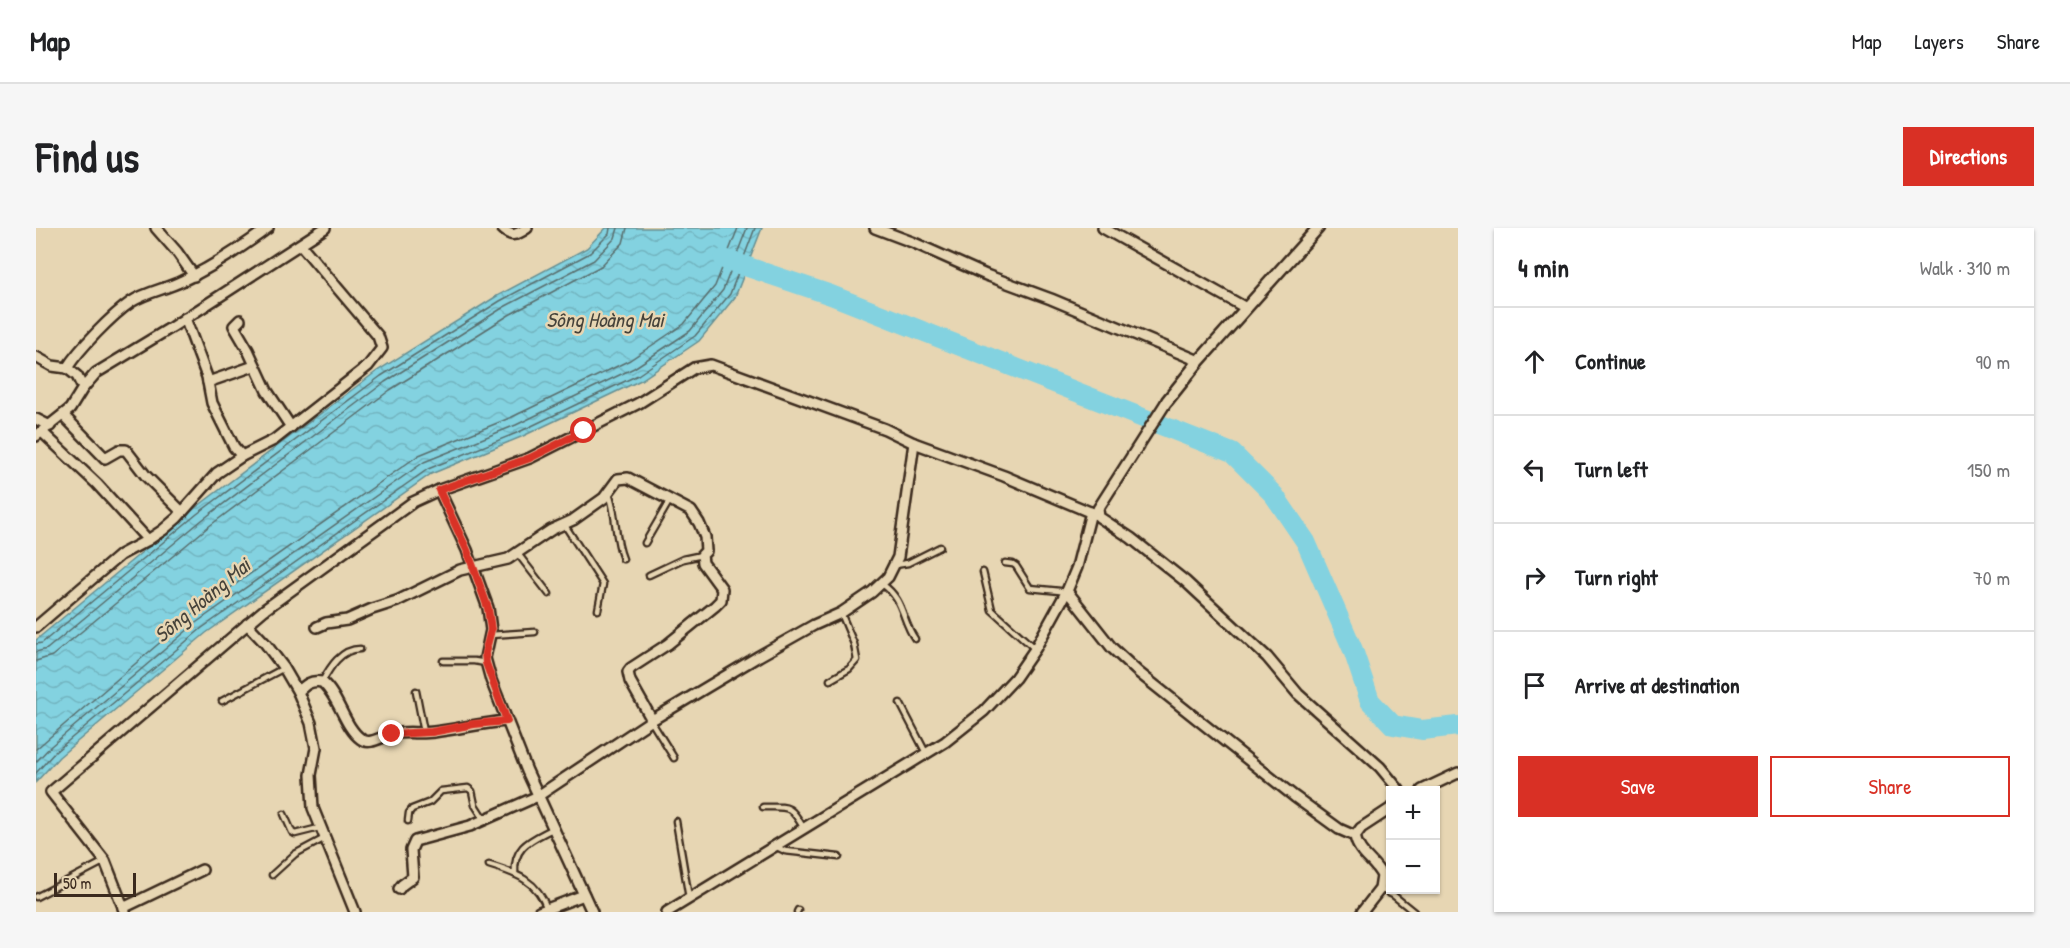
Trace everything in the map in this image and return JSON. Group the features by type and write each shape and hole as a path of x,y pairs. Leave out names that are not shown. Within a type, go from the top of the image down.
{"street":[{"path":"156,228 194,276"},
{"path":"67,368 76,354 131,302 194,276 268,228"},
{"path":"43,432 70,409 96,373 325,228"},
{"path":"502,228 508,235 514,236 527,228"},
{"path":"874,228 986,275 1051,299 1199,362"},
{"path":"1103,228 1246,308"},
{"path":"667,912 681,909 689,900 803,827 945,742 984,711 1014,678 1035,649 1067,592 1094,513 1167,401 1318,228"},
{"path":"36,627 120,555 148,540 182,512 207,482 242,456 274,440 291,427 368,366 382,348 382,343 372,328 301,245"},
{"path":"185,318 208,382 212,403 234,447 242,456"},
{"path":"240,320 236,323 235,330 248,350 267,391 291,427"},
{"path":"36,357 52,366 67,368 77,376 83,388"},
{"path":"202,870 124,910 105,861 51,792 264,610 413,502 439,490 530,458 639,403 694,368 711,365 885,429 914,443 1004,476 1094,513 1157,557 1185,581 1267,657 1306,701 1380,767 1396,786"},
{"path":"208,382 254,366"},
{"path":"63,415 105,458 118,450 126,450 146,476 182,512"},
{"path":"36,419 43,432 148,540"},
{"path":"399,889 413,878 411,849 415,841 461,829 538,796 652,721 759,656 814,625 841,613 881,584 895,565 914,443"},
{"path":"317,627 326,623 347,621 422,590 453,573 508,559 551,530 573,520 609,493 618,479 628,478 691,511 699,523 706,546 706,551 702,555 703,562 722,590 721,600 668,644 628,672 630,681 652,721"},
{"path":"439,490 467,550 488,608 490,635 485,653 486,663 507,721 538,796 592,912"},
{"path":"1067,592 1112,648 1138,672 1295,797 1339,829 1355,836"},
{"path":"247,624 284,668 298,692 311,723 316,742 311,775 311,798 320,828 354,912"},
{"path":"298,692 312,681 322,682 356,734 364,741 370,742 392,734 507,721"},
{"path":"1430,786 1458,772"},
{"path":"1362,912 1380,889 1382,876 1360,851 1355,836 1360,828 1386,812"},
{"path":"543,911 584,895"}],"lane":[{"path":"609,493 623,559"},
{"path":"645,543 670,500"},
{"path":"564,524 603,584 598,610"},
{"path":"895,565 908,563 940,547"},
{"path":"517,554 549,594"},
{"path":"649,575 683,559 702,555"},
{"path":"1005,563 1016,566 1030,588 1067,592"},
{"path":"982,572 992,610 1035,649"},
{"path":"881,584 890,590 900,603 906,623 915,639"},
{"path":"830,680 849,669 857,660 854,644 841,613"},
{"path":"490,635 535,632"},
{"path":"322,682 332,666 346,652 360,649"},
{"path":"443,661 486,663"},
{"path":"222,701 284,668"},
{"path":"416,690 424,732"},
{"path":"900,704 926,753"},
{"path":"652,721 674,758"},
{"path":"408,821 412,809 430,802 441,791 468,788 472,791 476,805 484,819"},
{"path":"763,807 786,806 791,808 803,827"},
{"path":"284,814 295,834 320,828"},
{"path":"676,821 689,900"},
{"path":"516,874 515,866 520,850 533,839 554,828"},
{"path":"272,875 295,854 325,838"},
{"path":"774,846 785,851 839,857"},
{"path":"36,897 105,861"},
{"path":"489,865 516,874 538,889 543,911"},
{"path":"1380,889 1393,895 1414,912"}],"water":[{"name":"Sông Hoàng Mai","path":"606,228 762,228 735,297 699,341 641,380 521,437 431,474 206,633 59,757 36,782 36,640 194,509 377,371 497,296 587,248"}],"waterway":[{"path":"724,259 831,295 1232,453 1274,495 1306,542 1353,650 1370,701 1393,725 1422,730 1458,726"}],"route":[{"path":"392,734 432,732 474,724 507,721 486,663 485,653 491,630 488,608 471,559 439,490 530,458 584,431"}]}
